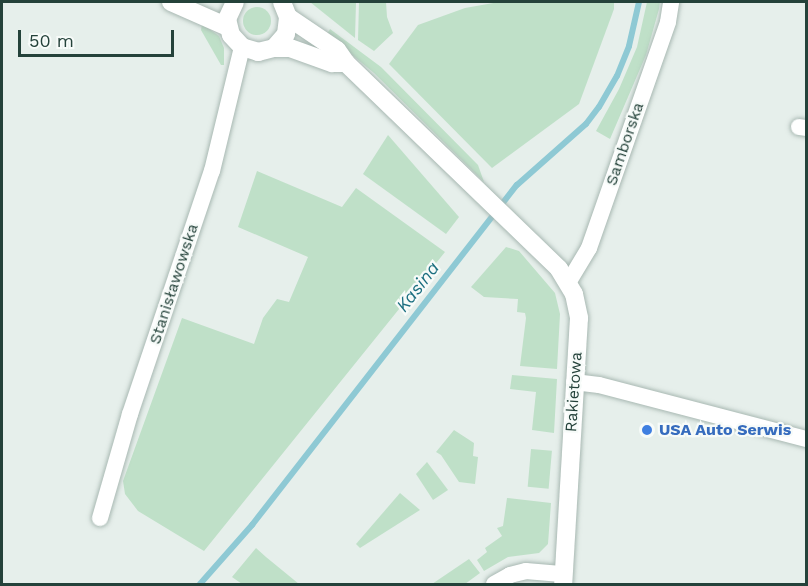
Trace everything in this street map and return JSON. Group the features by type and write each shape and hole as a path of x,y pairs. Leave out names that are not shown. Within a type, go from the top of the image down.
{"street":[{"path":"171,2 228,27"},
{"path":"235,2 229,10 228,27 231,35 242,47 258,52 274,48 290,48 332,63 346,63"},
{"name":"Samborska","path":"568,283 589,248 669,22 671,2"},
{"path":"274,48 286,34 285,9"},
{"path":"285,9 337,51 346,63"},
{"name":"Stanisławowska","path":"100,518 113,467 212,171 242,47"},
{"name":"Rakietowa","path":"346,63 559,269 574,294 579,318 563,579"},
{"path":"574,382 598,385 807,439"},
{"path":"494,585 510,575 526,571 563,579"}],"green space":[{"path":"310,2 356,2 355,38"},
{"path":"359,2 386,2 387,17 393,33 374,51 358,40"},
{"path":"499,2 614,2 614,9 579,104 492,168 389,64 418,25 465,8"},
{"path":"647,2 660,2 659,9 646,55 610,139 596,131 619,89 637,47"},
{"path":"257,7 267,11 271,21 267,31 257,35 247,31 243,21 247,11"},
{"path":"202,24 219,36 224,48 224,65 221,65 201,30"},
{"path":"330,29 381,67 478,165 484,182 374,73 327,34"},
{"path":"388,135 459,217 446,234 363,174"},
{"path":"257,171 342,207 356,188 445,252 204,551 138,511 125,494 123,481 182,318 254,344 263,318 277,299 289,302 308,257 238,227"},
{"path":"506,247 519,251 555,293 560,314 557,369 520,366 526,318 525,313 517,312 518,299 484,297 471,287"},
{"path":"512,375 557,379 554,433 532,430 536,392 510,389"},
{"path":"454,430 474,443 473,456 478,457 475,484 459,482 441,455 436,452"},
{"path":"531,449 552,451 549,489 528,487"},
{"path":"427,462 448,490 433,500 416,474"},
{"path":"400,493 420,510 360,548 356,544"},
{"path":"507,498 551,503 548,544 539,553 508,557 484,571 477,560 487,552 485,548 502,536 497,528 503,526"},
{"path":"256,548 299,584 242,584 232,577"},
{"path":"469,559 480,573 465,584 432,584"}],"waterway":[{"name":"Kasina","path":"200,584 252,525 517,185 586,124 599,107 617,76 629,46 639,2"}],"place":[{"name":"USA Auto Serwis","path":"647,430"}]}
